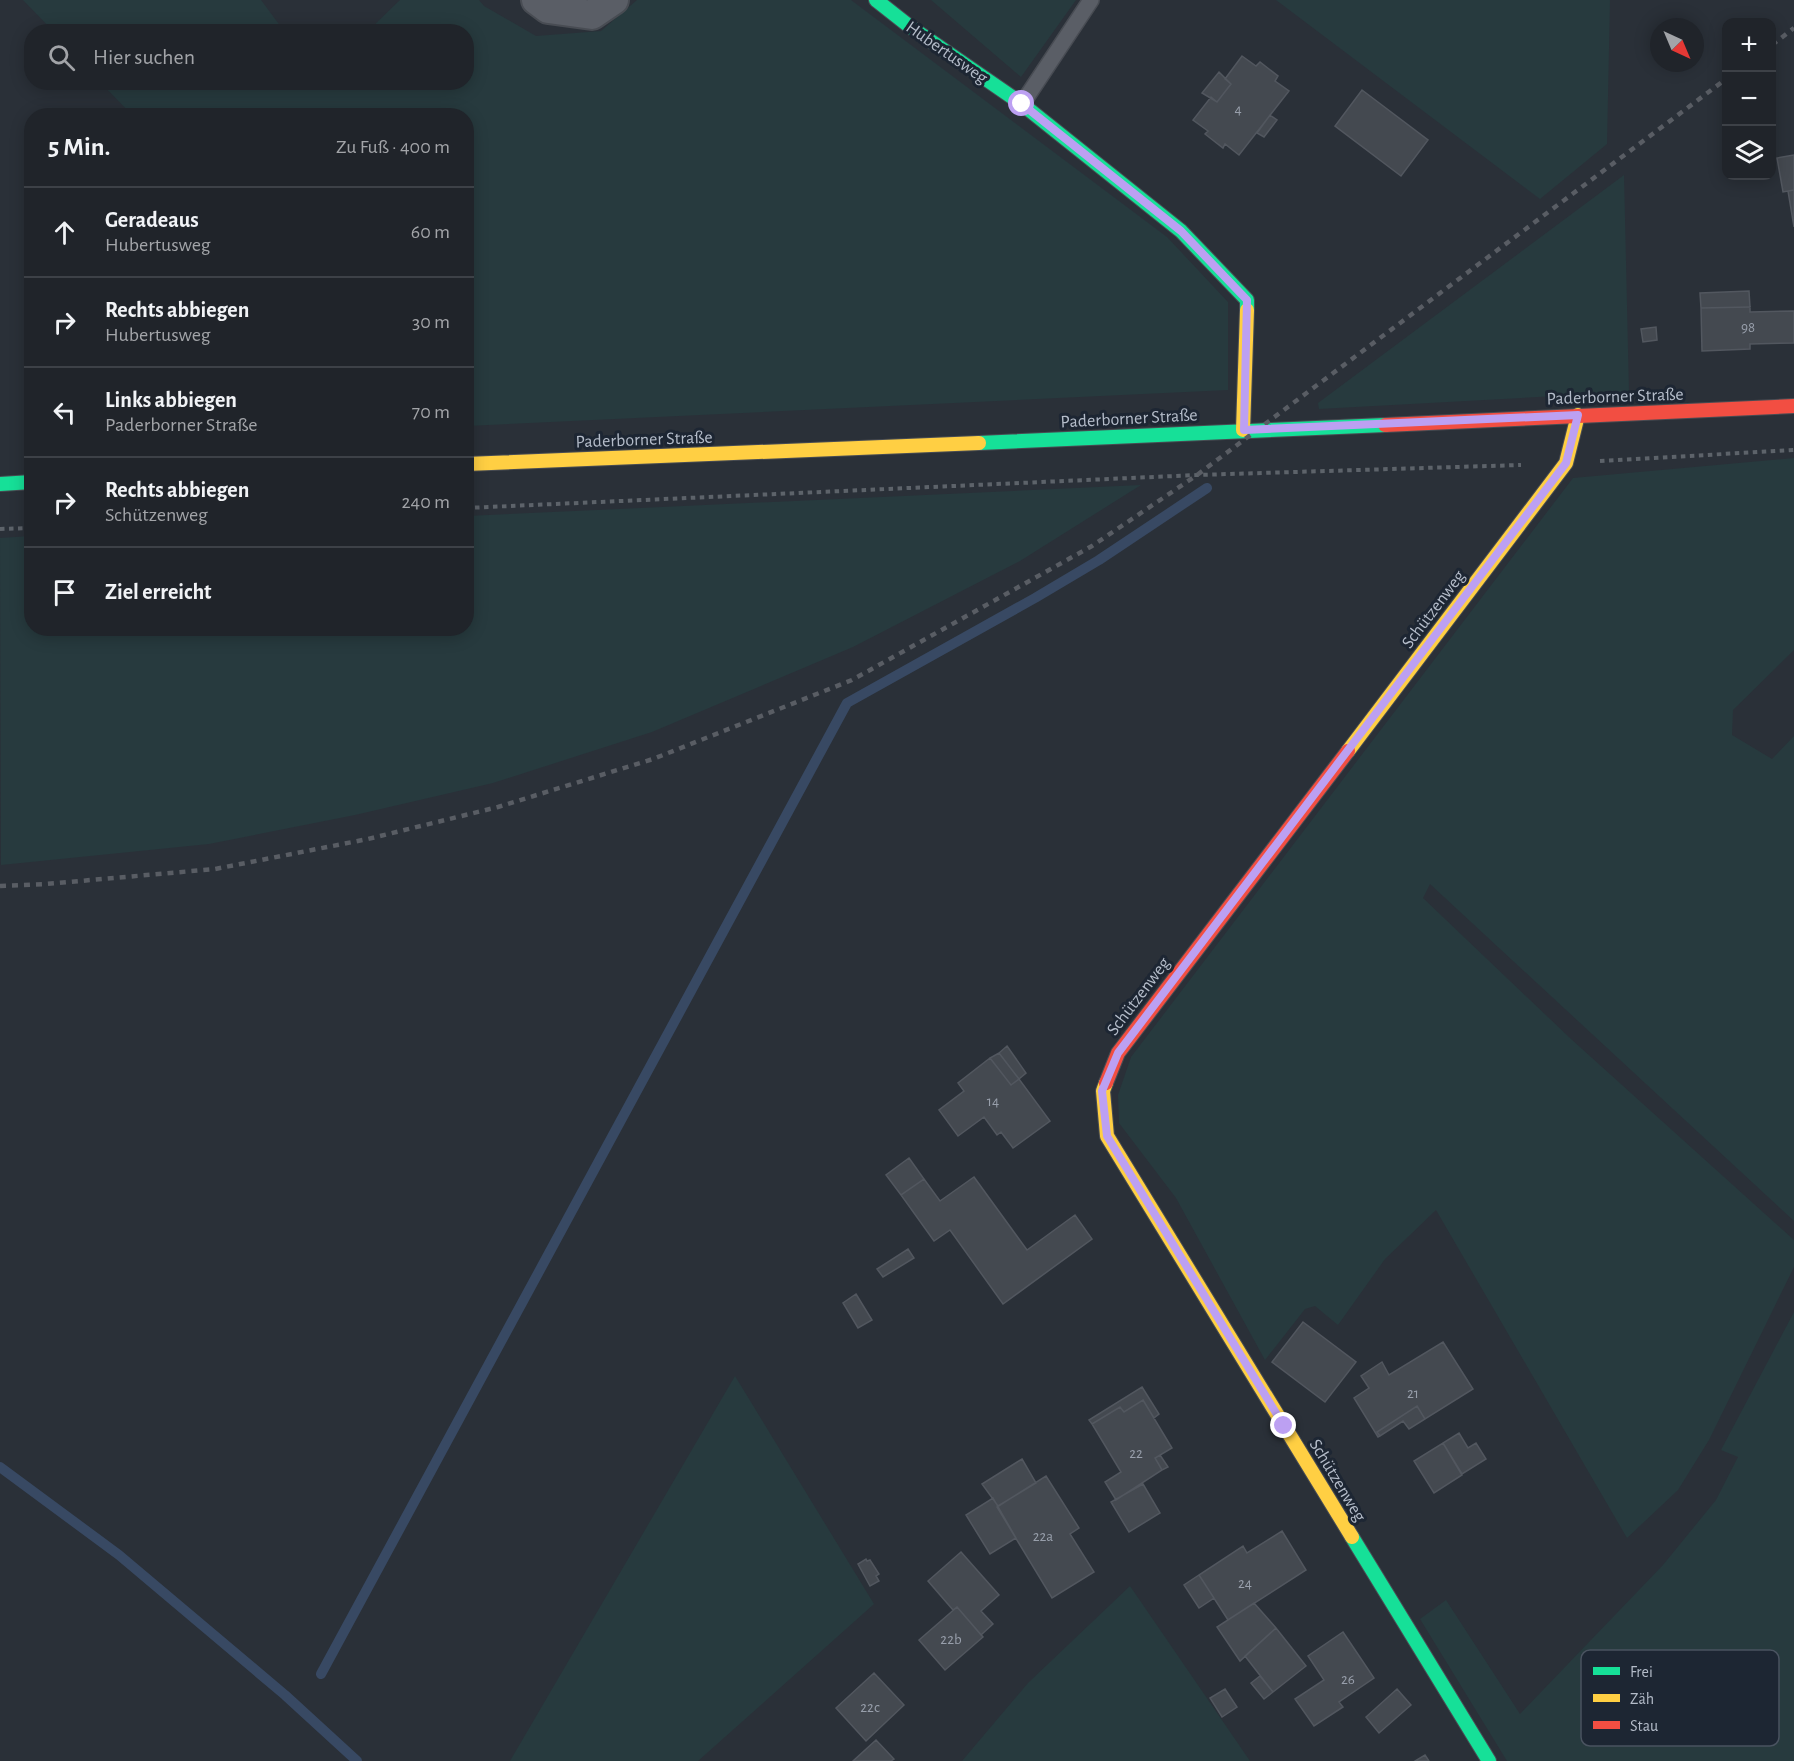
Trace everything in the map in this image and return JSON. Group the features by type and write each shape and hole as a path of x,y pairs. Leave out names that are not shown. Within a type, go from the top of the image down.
{"street":[{"path":"536,0 548,9 592,15 614,0"},
{"name":"Hubertusweg","path":"876,0 909,26 1022,104 1181,231 1247,300 1244,430"},
{"name":"Paderborner Straße","path":"474,465 1794,406"},
{"name":"Schützenweg","path":"1489,1761 1107,1136 1102,1091 1118,1053 1566,463 1578,415"},
{"path":"0,484 24,482"}],"lane":[{"path":"1022,104 1090,0"}],"path":[{"path":"474,508 1197,475 1566,463 1794,450"},
{"path":"0,529 24,528"}],"green space":[{"path":"23,0 261,0 279,24 46,24"},
{"path":"400,0 479,0 484,6 536,36 601,31 637,0 851,0 1167,237 1228,302 1228,390 474,426 474,108 125,108 108,90 474,90 474,24 375,24"},
{"path":"931,0 1076,0 1021,77"},
{"path":"1276,0 1610,0 1607,144 1540,199"},
{"path":"1624,175 1629,392 1319,409 1318,403"},
{"path":"1794,458 1794,650 1733,710 1732,735 1772,759 1794,736 1794,1221 1430,884 1423,898 1571,1039 1794,1240 1794,1267 1709,1440 1678,1490 1627,1538 1436,1210 1385,1259 1338,1325 1315,1306 1305,1309 1265,1360 1176,1198 1119,1123 1118,1095 1131,1057 1573,478"},
{"path":"1141,485 1020,561 853,647 652,732 493,783 355,815 209,844 1,865 0,538 24,536 24,636 474,636 474,516"},
{"path":"1794,1312 1794,1761 1507,1761 1420,1619 1446,1600 1520,1714 1581,1650 1581,1746 1779,1746 1779,1650 1581,1650 1663,1565 1716,1500 1738,1457 1721,1450"},
{"path":"735,1376 874,1604 698,1761 510,1761"},
{"path":"1130,1586 1250,1761 962,1761 1028,1683"}],"building":[{"path":"1242,56 1256,66 1260,62 1278,76 1275,81 1289,91 1239,155 1225,144 1223,148 1205,134 1208,131 1193,120 1211,97 1217,102 1231,84 1225,79"},
{"path":"1219,72 1231,84 1217,102 1202,93"},
{"path":"1362,90 1428,140 1401,176 1335,126"},
{"path":"1270,115 1277,120 1264,137 1257,133"},
{"path":"1794,155 1794,190 1783,192 1777,158"},
{"path":"1794,190 1794,227 1788,191"},
{"path":"1749,291 1750,307 1701,308 1700,293"},
{"path":"1750,307 1750,312 1794,311 1794,343 1750,344 1750,349 1702,351 1701,308"},
{"path":"1656,327 1657,340 1643,342 1641,329"},
{"path":"1007,1046 1026,1073 1019,1079 999,1053"},
{"path":"999,1053 1019,1079 1011,1085 990,1058"},
{"path":"990,1058 1011,1085 1019,1079 1050,1121 1013,1148 1001,1132 997,1135 984,1117 958,1136 939,1110 964,1091 958,1083"},
{"path":"909,1158 924,1179 901,1195 886,1175"},
{"path":"974,1177 1027,1250 1075,1215 1092,1239 1003,1304 950,1230 934,1241 901,1195 924,1179 940,1201"},
{"path":"908,1249 914,1258 883,1277 877,1269"},
{"path":"856,1294 872,1320 858,1328 843,1303"},
{"path":"1303,1322 1356,1362 1325,1402 1272,1362"},
{"path":"1443,1342 1473,1389 1425,1419 1417,1406 1377,1432 1380,1436 1378,1437 1354,1398 1369,1388 1361,1376 1382,1362 1389,1375"},
{"path":"1142,1387 1159,1414 1154,1418 1143,1400 1124,1412 1120,1407 1092,1424 1089,1420"},
{"path":"1143,1400 1172,1448 1155,1458 1162,1470 1116,1500 1105,1482 1121,1472 1092,1424 1120,1407 1124,1412"},
{"path":"1417,1406 1425,1419 1409,1429 1403,1421 1380,1436 1377,1432"},
{"path":"1459,1433 1468,1448 1476,1443 1486,1459 1462,1474 1443,1443"},
{"path":"1443,1443 1462,1475 1434,1493 1414,1461"},
{"path":"1160,1455 1168,1467 1162,1470 1155,1458"},
{"path":"1022,1459 1036,1483 998,1506 982,1484"},
{"path":"1046,1476 1079,1528 1070,1534 1094,1572 1052,1598 997,1507"},
{"path":"1143,1484 1160,1513 1129,1532 1111,1502"},
{"path":"993,1498 1016,1538 990,1554 966,1515"},
{"path":"1282,1531 1306,1570 1228,1620 1199,1575 1243,1546 1247,1553"},
{"path":"961,1552 999,1595 981,1611 993,1624 981,1635 957,1607 953,1610 928,1581"},
{"path":"866,1559 870,1560 879,1574 876,1576 879,1581 870,1586 858,1564"},
{"path":"1199,1575 1214,1598 1199,1608 1184,1585"},
{"path":"1254,1603 1276,1628 1240,1661 1217,1627"},
{"path":"957,1607 983,1637 945,1670 919,1640"},
{"path":"1276,1628 1306,1666 1273,1692 1245,1656"},
{"path":"1343,1632 1374,1678 1339,1702 1343,1707 1314,1726 1295,1699 1324,1680 1308,1656"},
{"path":"874,1673 904,1705 866,1741 836,1708"},
{"path":"1260,1676 1273,1692 1264,1699 1251,1683"},
{"path":"1225,1689 1237,1707 1222,1717 1210,1698"},
{"path":"1397,1689 1411,1705 1379,1733 1366,1717"},
{"path":"876,1740 894,1759 891,1761 853,1761"},
{"path":"1425,1755 1429,1761 1415,1761"}],"waterway":[{"path":"321,1674 847,703 1099,560 1207,488"},
{"path":"0,1467 119,1555 285,1695 357,1761"}],"railway":[{"path":"1776,42 1794,28"},
{"path":"0,886 215,869 368,839 498,807 653,759 852,680 1092,546 1197,475 1722,82"}],"traffic: fast":[{"path":"876,0 909,26 1022,104 1181,231 1247,300 1247,310"},
{"path":"979,443 1385,425"},
{"path":"0,484 24,482"},
{"path":"1352,1537 1489,1761"}],"traffic: slow":[{"path":"1243,430 1247,310"},
{"path":"1348,751 1566,463 1578,415"},
{"path":"474,464 979,443"},
{"path":"1106,1083 1103,1091 1107,1136 1352,1537"}],"traffic: jam":[{"path":"1385,425 1794,406"},
{"path":"1106,1083 1118,1053 1348,751"}],"route":[{"path":"1022,104 1181,231 1247,300 1244,430 1578,415 1566,463 1118,1053 1102,1091 1107,1136 1284,1426"}]}
